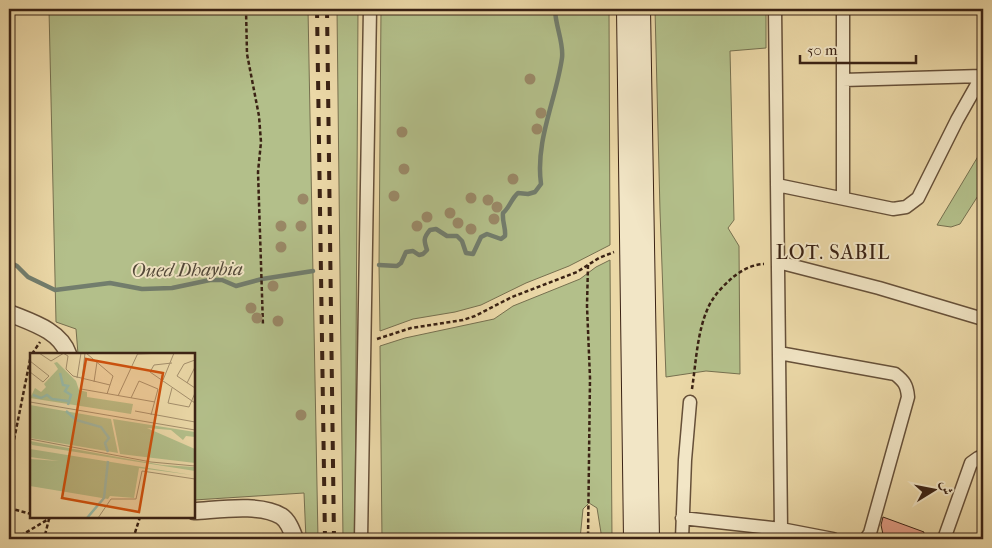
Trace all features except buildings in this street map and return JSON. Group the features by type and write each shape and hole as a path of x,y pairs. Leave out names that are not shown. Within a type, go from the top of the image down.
{"main road":[{"path":"626,9 633,539"},
{"path":"641,9 650,539"}],"street":[{"path":"361,539 370,9"},
{"path":"775,9 781,529"},
{"path":"843,9 843,198"},
{"path":"777,185 893,209 906,207 918,198 957,120 983,75"},
{"path":"843,80 983,75"},
{"path":"778,262 879,288 983,319"},
{"path":"9,312 48,331 59,339 67,353"},
{"path":"779,353 895,374 903,380 907,388 908,397 870,533 866,539"},
{"path":"682,539 690,402"},
{"path":"944,539 971,463 983,456"},
{"path":"195,511 256,509 269,511 282,516 295,539"},
{"path":"682,518 781,529 833,539"}],"path":[{"path":"246,9 248,54 259,116 261,142 258,172 263,326"},
{"path":"364,343 411,328 463,320 475,316 512,297 577,272 609,254 629,249"},
{"path":"690,402 701,330 708,308 720,288 738,273 759,264 778,262"},
{"path":"588,265 587,306 590,378 588,539"},
{"path":"9,465 30,360"},
{"path":"9,508 30,514"},
{"path":"133,539 140,518"},
{"path":"15,539 48,519"},
{"path":"44,539 48,519"}],"green space":[{"path":"49,9 308,9 318,539 306,539 304,493 195,500 195,353 78,353 76,329 56,322"},
{"path":"337,9 358,9 355,539 343,539"},
{"path":"381,9 609,9 610,245 569,266 526,283 481,305 455,312 413,319 380,331"},
{"path":"655,9 766,9 766,48 730,51 734,220 728,228 739,246 740,374 706,371 666,377"},
{"path":"983,148 983,188 960,224 951,227 937,225"},
{"path":"610,260 612,539 602,539 597,508 589,503 583,509 580,539 382,539 380,346 405,338 494,319 513,306 580,279 596,267"}],"waterway":[{"name":"Oued Dhaybia","path":"379,265 397,266 401,263 406,252 413,251 419,255 423,254 427,250 426,235 430,230 436,229 447,236 457,236 462,241 466,253 473,254 481,237 487,234 501,239 505,236 503,213 518,193 528,194 535,192 541,184 540,168 543,136 562,58 562,46 555,9"},
{"name":"Oued Dhaybia","path":"9,262 17,266 28,277 55,290 110,283 142,289 172,288 210,280 222,280 236,286 262,279 313,271"}],"railway":[{"path":"317,9 325,539"},
{"path":"327,9 334,539"}],"district":[{"name":"LOT. SABIL","path":"833,252"}]}
